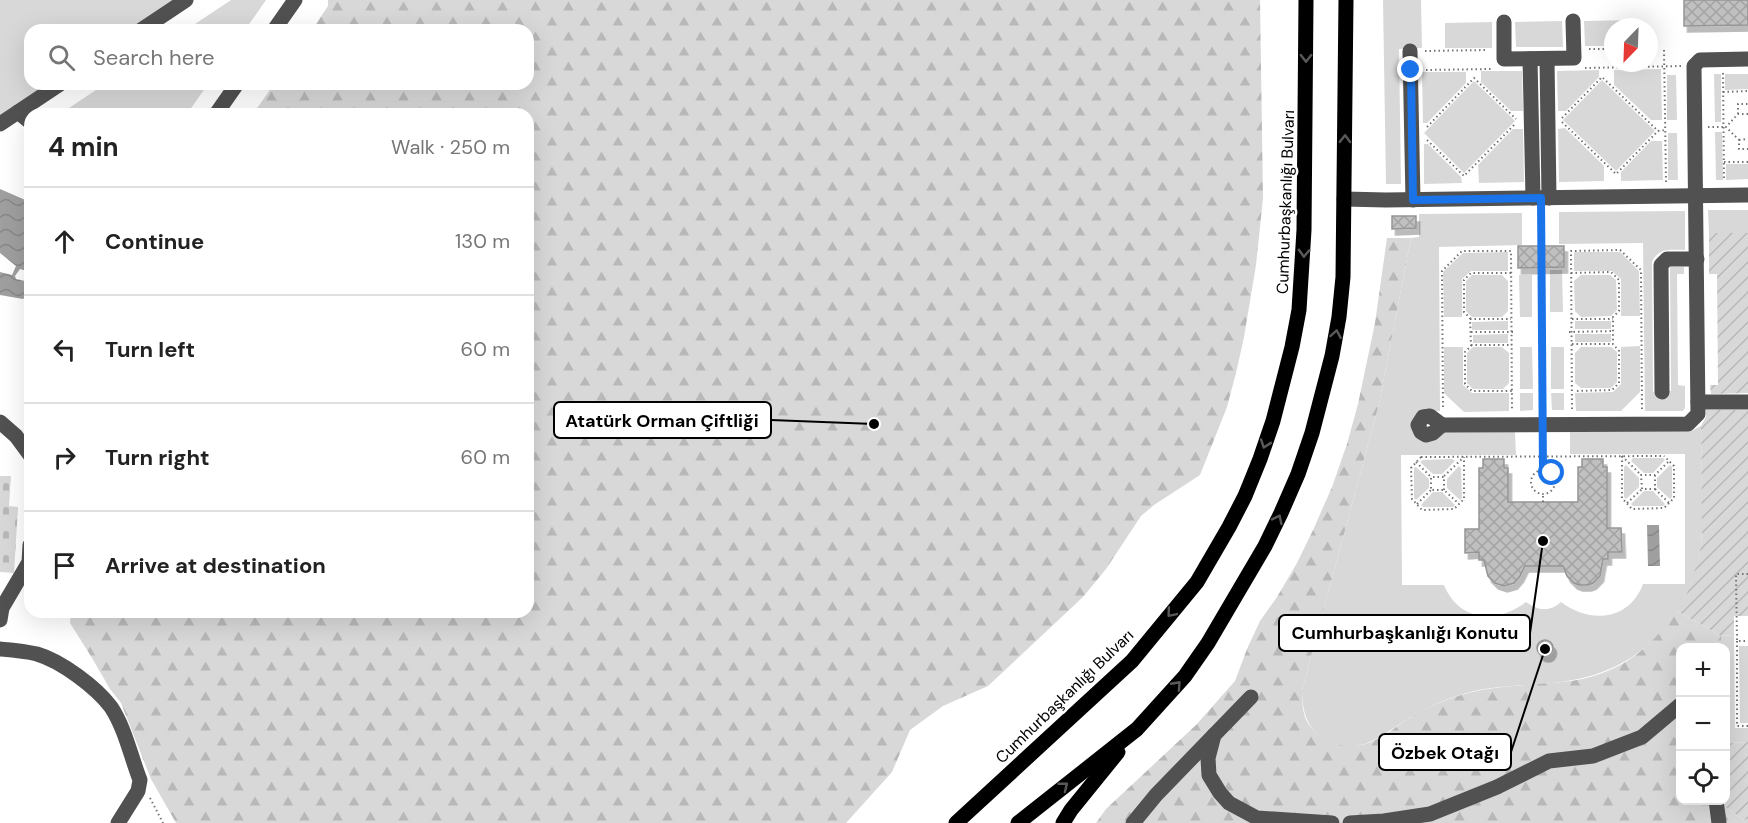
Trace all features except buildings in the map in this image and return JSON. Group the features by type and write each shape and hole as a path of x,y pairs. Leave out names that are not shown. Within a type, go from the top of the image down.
{"main road":[{"name":"Cumhurbaşkanlığı Bulvarı","path":"956,823 1132,661 1197,582 1245,496 1273,421 1299,310 1305,219 1306,0"},
{"path":"1063,823 1137,729 1185,676 1208,644 1265,546 1298,474 1322,395 1339,317 1343,277 1346,0"},
{"path":"1018,823 1137,729"}],"lane":[{"path":"150,24 186,0"},
{"path":"278,24 295,0"},
{"path":"1504,22 1504,59 1547,59 1574,58 1573,21"},
{"path":"1410,51 1413,200"},
{"path":"1530,59 1541,198"},
{"path":"1541,198 1547,59"},
{"path":"1443,425 1688,424 1698,414 1694,66 1700,60 1748,59"},
{"path":"34,108 53,90"},
{"path":"220,108 233,90"},
{"path":"0,124 24,117"},
{"path":"1344,199 1748,195"},
{"path":"1662,392 1661,265 1667,259 1697,259"},
{"path":"1698,402 1748,402"},
{"path":"0,422 24,447"},
{"path":"0,620 2,608 24,571"},
{"path":"0,649 38,654 52,661 81,679 102,697 111,709 118,721 140,780 138,791 118,823"},
{"path":"1133,823 1156,795 1251,697"},
{"path":"1350,823 1384,822 1430,814 1497,787 1550,761 1593,756 1642,737 1676,708"},
{"path":"1214,735 1208,758 1209,775 1229,803 1257,818 1332,823"},
{"path":"1717,805 1719,823"}],"path":[{"path":"1574,49 1604,49"},
{"path":"1410,51 1504,50"},
{"path":"1664,50 1666,196"},
{"path":"1722,60 1725,196"},
{"path":"1584,68 1694,66"},
{"path":"1602,68 1602,77 1560,120 1568,128 1616,174 1658,131 1665,130"},
{"path":"1474,69 1474,78 1420,134 1464,176 1518,121 1474,78"},
{"path":"1411,70 1495,69"},
{"path":"1602,77 1658,131"},
{"path":"1723,92 1748,91"},
{"path":"1748,104 1738,104 1738,114 1726,127 1739,140 1748,140"},
{"path":"1738,114 1748,114"},
{"path":"1739,140 1739,149 1748,149"},
{"path":"1724,162 1748,162"},
{"path":"1541,198 1543,470"},
{"path":"1573,407 1570,332 1572,319 1571,251 1620,250 1641,270 1642,424"},
{"path":"1443,425 1442,271 1462,251 1511,251 1512,407"},
{"path":"1571,273 1611,272 1618,280 1619,311 1613,319 1613,344 1619,351 1619,383 1612,390 1572,391"},
{"path":"1511,273 1471,273 1464,280 1464,312 1470,319 1471,332 1471,345 1465,352 1465,384 1472,391 1512,391"},
{"path":"1470,319 1511,319"},
{"path":"1572,319 1613,319"},
{"path":"1570,332 1613,331"},
{"path":"1471,332 1513,332"},
{"path":"1572,344 1613,344"},
{"path":"1471,345 1512,345"},
{"path":"1622,456 1641,476 1642,489"},
{"path":"1464,457 1464,499 1454,509 1422,510 1412,499 1412,468 1421,457 1464,457 1543,457 1622,456 1664,456 1674,466 1674,498 1664,508 1632,508 1622,498 1622,456"},
{"path":"1416,462 1431,477 1444,477 1464,457"},
{"path":"1641,476 1655,475 1669,461"},
{"path":"1540,470 1552,473 1555,480 1550,492 1543,494 1534,490 1530,483 1533,474 1540,470"},
{"path":"1655,475 1655,489"},
{"path":"1431,477 1431,490"},
{"path":"1444,477 1444,490"},
{"path":"1627,503 1642,489 1655,489 1669,503"},
{"path":"1417,504 1431,490 1444,490 1459,504"},
{"path":"1543,494 1543,502"},
{"path":"1748,574 1736,574 1737,726 1748,726"},
{"path":"1737,641 1748,641"},
{"path":"140,780 163,823"}],"green space":[{"path":"0,0 186,0 150,24 24,24 24,90 51,90 0,124"},
{"path":"231,0 266,0 249,24 195,24"},
{"path":"328,0 1260,0 1263,198 1256,265 1244,337 1227,407 1200,475 1141,516 1106,569 1083,597 988,686 943,706 910,730 892,772 846,823 176,823 151,779 121,703 70,623 70,618 534,618 534,108 257,108 270,90 534,90 534,24 316,24 328,6"},
{"path":"1383,0 1421,0 1422,48 1399,49 1401,184 1386,184"},
{"path":"1562,21 1563,47 1516,47 1515,22"},
{"path":"1584,21 1604,21 1604,46 1585,46"},
{"path":"1492,22 1492,48 1445,48 1445,23"},
{"path":"1658,69 1661,69 1662,120 1651,120 1614,85 1614,72 1658,72"},
{"path":"1599,70 1599,77 1566,111 1558,111 1557,71"},
{"path":"1481,71 1522,71 1523,111 1511,111 1481,82"},
{"path":"1422,72 1466,72 1466,83 1427,123 1423,123"},
{"path":"1714,74 1721,74 1721,122 1715,122"},
{"path":"1725,74 1748,74 1748,89 1725,90"},
{"path":"1667,75 1676,75 1677,120 1667,120"},
{"path":"1602,80 1655,131 1616,171 1563,120"},
{"path":"1474,81 1515,121 1464,173 1424,133"},
{"path":"96,90 204,90 191,108 69,108"},
{"path":"1565,128 1604,166 1604,181 1559,182 1558,129"},
{"path":"1513,129 1523,129 1524,182 1479,183 1478,165"},
{"path":"1715,132 1722,132 1723,180 1716,180"},
{"path":"1668,133 1677,133 1678,180 1668,180"},
{"path":"1651,141 1662,141 1663,180 1621,181 1621,172"},
{"path":"1424,144 1428,144 1461,177 1462,183 1424,184"},
{"path":"1726,164 1748,164 1748,179 1726,180"},
{"path":"1708,210 1748,210 1748,233 1709,233"},
{"path":"1685,211 1685,250 1662,252 1652,262 1653,392 1671,391 1670,267 1684,267 1684,274 1677,274 1678,385 1685,386 1685,408 1683,411 1645,411 1643,243 1559,244 1559,212"},
{"path":"1522,213 1522,245 1439,247 1440,411 1425,411 1413,425 1442,432 1515,432 1516,455 1401,455 1402,585 1444,585 1459,606 1480,616 1503,614 1526,602 1535,607 1548,609 1561,602 1584,614 1596,616 1619,612 1628,606 1637,596 1643,584 1685,584 1685,454 1570,454 1570,432 1691,431 1701,426 1702,538 1693,580 1672,620 1640,652 1621,664 1600,673 1563,682 1472,692 1445,700 1426,709 1367,743 1358,746 1338,745 1314,731 1306,717 1302,690 1379,404 1411,238 1419,237 1419,214"},
{"path":"1709,233 1748,233 1748,393 1711,394 1710,385 1718,385 1717,274 1709,274"},
{"path":"1387,238 1411,238 1379,404 1302,690 1303,710 1308,723 1324,739 1331,742 1345,746 1360,745 1382,737 1423,710 1462,695 1487,689 1573,681 1591,677 1624,663 1638,653 1651,642 1677,611 1721,636 1721,643 1676,643 1676,805 1725,805 1744,820 1748,819 1748,823 1096,823 1106,809 1196,725 1235,681 1260,621 1297,563 1332,487 1358,404 1375,323"},
{"path":"1508,252 1508,271 1471,271 1462,279 1462,317 1444,317 1443,272 1463,253"},
{"path":"1574,252 1620,252 1639,271 1640,316 1621,316 1621,279 1612,271 1574,271"},
{"path":"1550,270 1562,270 1563,312 1550,312"},
{"path":"1472,275 1502,275 1508,281 1508,311 1502,317 1472,317 1466,311 1466,281"},
{"path":"1519,275 1532,275 1532,317 1520,317"},
{"path":"1581,275 1610,275 1616,280 1617,310 1611,316 1581,317 1575,311 1574,281"},
{"path":"1508,321 1508,330 1472,330 1472,322"},
{"path":"1575,321 1611,321 1611,329 1575,329"},
{"path":"1508,334 1508,343 1473,343 1473,335"},
{"path":"1575,334 1611,334 1611,342 1575,342"},
{"path":"1640,346 1640,392 1621,411 1576,411 1575,393 1613,392 1621,384 1621,347"},
{"path":"1444,347 1463,347 1463,385 1472,393 1509,393 1509,411 1464,412 1444,393"},
{"path":"1473,347 1502,347 1509,353 1509,383 1503,389 1473,389 1467,383 1467,353"},
{"path":"1520,347 1532,347 1533,389 1520,389"},
{"path":"1551,347 1564,347 1564,389 1551,389"},
{"path":"1581,347 1611,347 1617,352 1617,382 1611,388 1581,388 1575,383 1575,353"},
{"path":"1520,393 1533,393 1533,410 1520,411"},
{"path":"1551,393 1564,393 1564,410 1552,410"},
{"path":"1706,410 1748,410 1748,616 1734,616 1734,635 1721,636 1677,611 1686,596 1699,558 1702,536 1701,426 1706,417"},
{"path":"1633,458 1663,458 1665,460 1653,473 1644,473 1631,461"},
{"path":"1452,459 1455,461 1442,474 1433,474 1420,462 1423,460"},
{"path":"1626,465 1639,478 1639,487 1626,499 1624,497 1624,467"},
{"path":"1670,465 1672,467 1672,497 1670,499 1657,487 1657,478"},
{"path":"1459,466 1461,468 1462,498 1460,500 1447,488 1447,479"},
{"path":"1416,467 1429,479 1429,488 1416,500 1414,498 1414,468"},
{"path":"0,476 11,476 9,506 18,507 14,573 0,572"},
{"path":"1644,491 1653,491 1665,504 1663,506 1633,506 1631,504"},
{"path":"1433,492 1442,492 1455,505 1453,507 1423,507 1421,505"},
{"path":"1734,635 1735,728 1748,728 1748,742 1730,743 1730,643 1721,643 1721,636"},
{"path":"1739,646 1748,646 1748,723 1740,723"},
{"path":"1748,742 1748,819 1744,820 1725,807 1725,805 1730,805 1730,743"}],"water":[{"path":"0,189 24,199 24,270 20,269 15,276 16,279 24,281 23,299 0,295 0,272 12,275 16,266 0,253"},
{"path":"1647,525 1659,525 1660,566 1648,566"}],"place":[{"name":"Atatürk Orman Çiftliği","path":"874,424"},
{"name":"Cumhurbaşkanlığı Konutu","path":"1543,541"},
{"name":"Özbek Otağı","path":"1545,649"}],"route":[{"path":"1411,70 1413,200 1541,198 1543,470 1552,473"}]}
